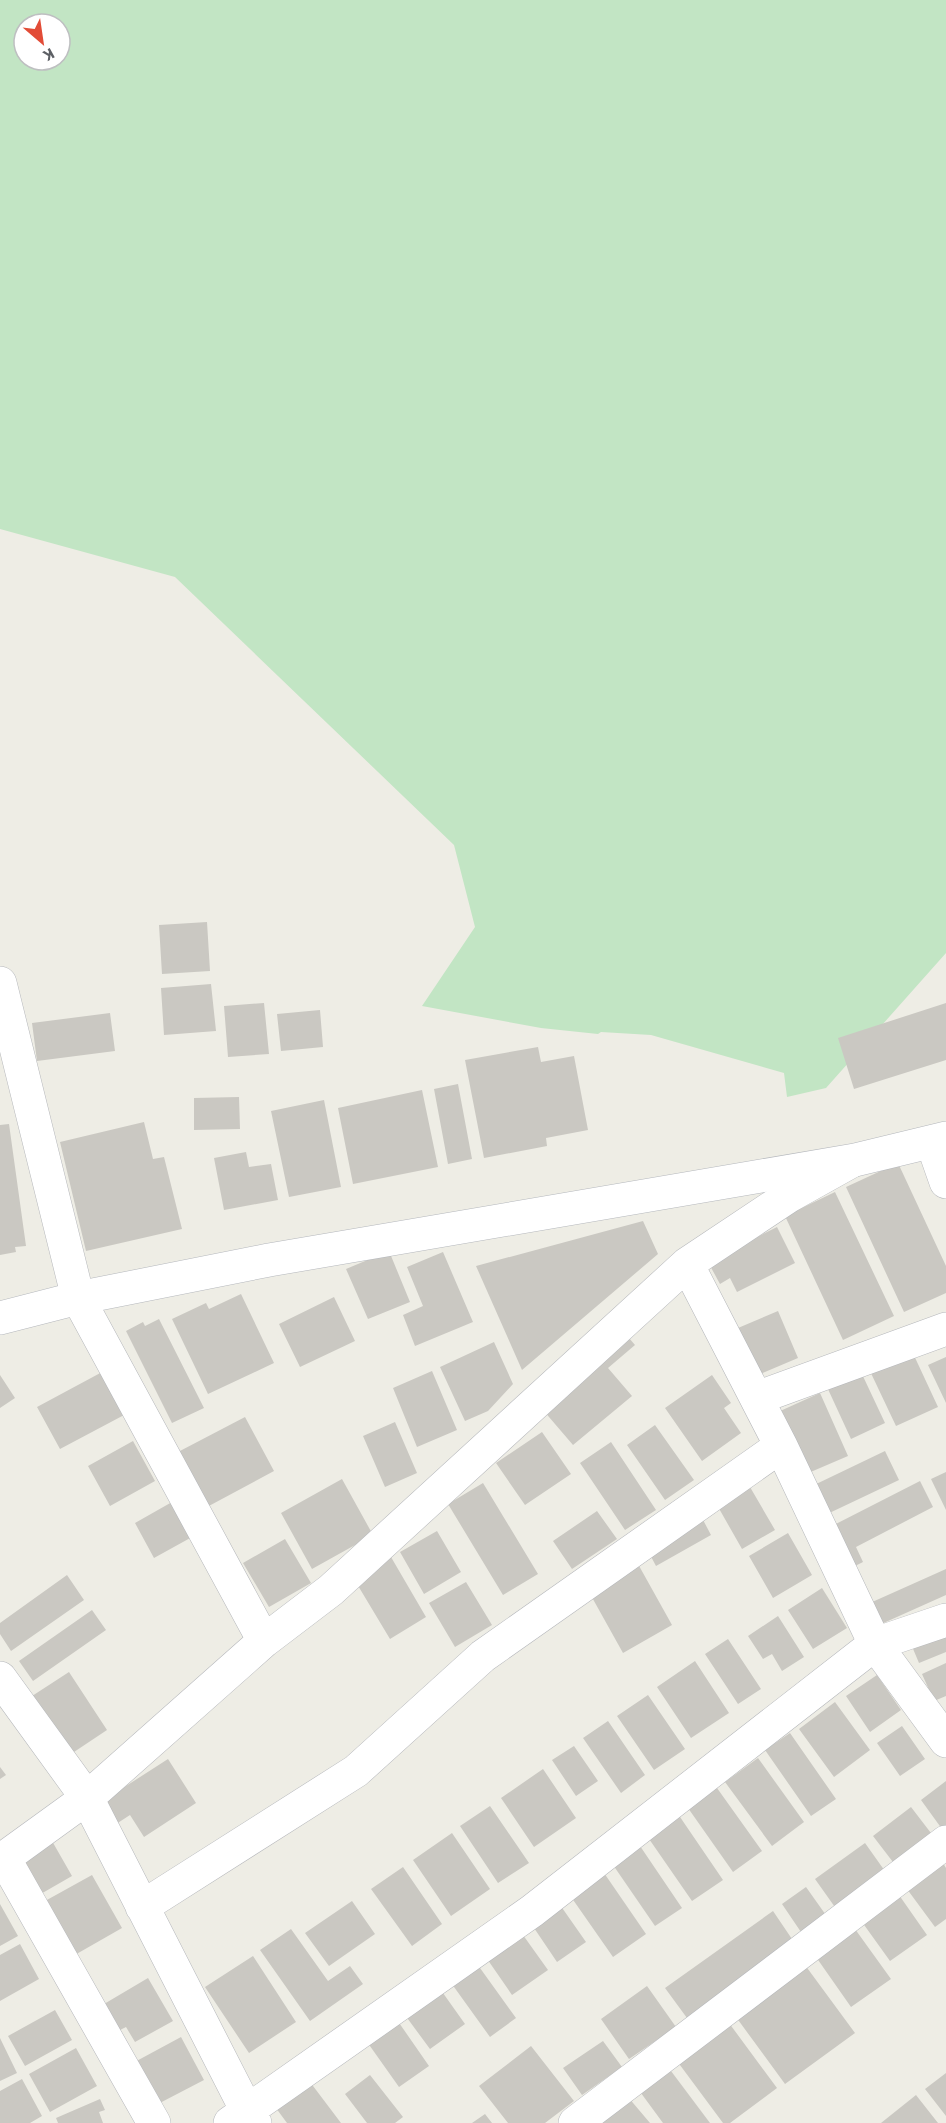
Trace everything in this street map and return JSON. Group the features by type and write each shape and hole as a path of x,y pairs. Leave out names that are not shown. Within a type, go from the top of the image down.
{"street":[{"path":"0,983 78,1298 264,1641"},
{"path":"0,1318 78,1298 269,1260 855,1160 939,1140 946,1182"},
{"path":"154,2123 2,1860 87,1798 264,1641 331,1590 687,1263 789,1196 855,1160"},
{"path":"687,1263 781,1446 874,1644 946,1741"},
{"path":"757,1398 946,1329"},
{"path":"142,1907 356,1771 483,1656 781,1446"},
{"path":"0,1678 87,1798 244,2119 532,1911 874,1644 946,1620"},
{"path":"575,2123 946,1842"}],"green space":[{"path":"0,0 946,0 946,953 826,1088 787,1097 784,1073 651,1035 601,1032 598,1034 541,1028 422,1006 475,927 454,845 175,577 0,529"}],"building":[{"path":"207,922 210,971 162,974 159,925"},
{"path":"211,984 216,1031 164,1035 161,988"},
{"path":"264,1003 269,1054 228,1057 224,1006"},
{"path":"946,1003 946,1060 854,1089 838,1038"},
{"path":"320,1010 323,1047 281,1051 277,1014"},
{"path":"110,1013 115,1051 37,1061 32,1023"},
{"path":"538,1047 541,1062 574,1056 588,1130 546,1138 547,1146 484,1158 465,1060"},
{"path":"458,1084 472,1159 448,1164 434,1089"},
{"path":"422,1090 438,1167 353,1184 338,1108"},
{"path":"239,1097 240,1129 194,1130 194,1098"},
{"path":"324,1100 341,1187 289,1197 271,1111"},
{"path":"144,1122 153,1159 164,1157 182,1229 86,1251 60,1142"},
{"path":"9,1124 26,1246 15,1247 16,1252 0,1255 0,1125"},
{"path":"246,1152 249,1167 271,1164 278,1200 224,1210 214,1158"},
{"path":"898,1163 946,1266 946,1293 904,1312 846,1187"},
{"path":"835,1192 894,1316 843,1340 785,1216"},
{"path":"643,1221 658,1254 522,1370 476,1266"},
{"path":"777,1227 795,1263 737,1292 730,1278 720,1284 708,1262"},
{"path":"389,1251 410,1302 368,1319 346,1269"},
{"path":"443,1252 473,1322 415,1346 403,1315 423,1306 407,1267"},
{"path":"241,1294 274,1363 208,1394 172,1319 206,1303 209,1309"},
{"path":"334,1297 355,1341 300,1367 279,1324"},
{"path":"778,1311 798,1358 758,1375 738,1328"},
{"path":"159,1319 204,1408 172,1423 126,1331 143,1322 145,1326"},
{"path":"629,1338 635,1345 608,1368 632,1396 573,1445 543,1410"},
{"path":"494,1342 513,1384 488,1411 465,1421 440,1367"},
{"path":"911,1349 938,1407 896,1426 869,1369"},
{"path":"946,1357 946,1403 928,1365"},
{"path":"104,1371 126,1414 60,1449 37,1407"},
{"path":"432,1371 457,1430 417,1447 393,1388"},
{"path":"861,1372 885,1423 851,1439 827,1387"},
{"path":"0,1375 15,1398 0,1408"},
{"path":"712,1375 731,1403 724,1408 741,1433 702,1461 665,1408"},
{"path":"820,1393 848,1456 806,1474 778,1412"},
{"path":"245,1417 274,1471 207,1507 178,1452"},
{"path":"395,1422 417,1473 385,1487 363,1436"},
{"path":"655,1425 694,1480 665,1500 627,1445"},
{"path":"542,1432 571,1474 525,1505 496,1463"},
{"path":"133,1441 155,1481 110,1506 88,1466"},
{"path":"611,1442 656,1510 625,1530 580,1463"},
{"path":"885,1451 899,1480 823,1516 810,1487"},
{"path":"946,1472 946,1510 931,1479"},
{"path":"342,1479 373,1535 312,1569 281,1513"},
{"path":"920,1481 933,1507 856,1547 863,1562 849,1569 828,1528"},
{"path":"483,1483 538,1574 503,1595 448,1504"},
{"path":"750,1487 775,1530 742,1549 717,1505"},
{"path":"172,1502 192,1537 154,1558 135,1523"},
{"path":"597,1511 617,1539 572,1569 553,1541"},
{"path":"702,1518 711,1535 656,1566 647,1549"},
{"path":"437,1531 461,1572 424,1594 400,1552"},
{"path":"788,1533 812,1575 773,1598 749,1556"},
{"path":"285,1539 311,1583 269,1607 243,1563"},
{"path":"391,1557 426,1617 390,1639 354,1579"},
{"path":"638,1564 672,1625 623,1653 589,1592"},
{"path":"946,1569 946,1595 879,1625 870,1603"},
{"path":"67,1575 84,1600 11,1651 0,1634 0,1623"},
{"path":"466,1582 492,1625 455,1647 429,1603"},
{"path":"822,1588 847,1628 813,1649 788,1610"},
{"path":"92,1610 106,1630 33,1681 19,1661"},
{"path":"778,1616 804,1657 782,1671 772,1654 763,1659 748,1636"},
{"path":"946,1628 946,1652 919,1663 911,1644"},
{"path":"728,1639 761,1689 738,1704 705,1654"},
{"path":"695,1661 729,1713 691,1738 657,1687"},
{"path":"946,1663 946,1696 934,1701 922,1674"},
{"path":"69,1672 107,1730 68,1756 29,1698"},
{"path":"877,1675 901,1710 870,1732 846,1696"},
{"path":"648,1695 685,1749 654,1770 617,1716"},
{"path":"835,1702 870,1750 834,1777 799,1729"},
{"path":"608,1721 645,1775 621,1793 583,1738"},
{"path":"902,1726 925,1759 900,1776 877,1743"},
{"path":"790,1733 836,1799 811,1816 765,1750"},
{"path":"574,1746 598,1781 576,1796 552,1760"},
{"path":"758,1758 804,1822 772,1846 725,1782"},
{"path":"168,1759 196,1803 144,1837 130,1815 110,1828 95,1806"},
{"path":"0,1767 6,1775 0,1779"},
{"path":"543,1769 576,1818 534,1847 501,1798"},
{"path":"946,1781 946,1826 942,1829 921,1800"},
{"path":"717,1788 762,1851 733,1872 688,1808"},
{"path":"490,1806 529,1863 498,1883 460,1826"},
{"path":"911,1807 934,1837 896,1866 873,1836"},
{"path":"678,1814 723,1880 692,1901 647,1836"},
{"path":"452,1833 490,1889 451,1916 413,1860"},
{"path":"48,1834 72,1876 32,1899 8,1857"},
{"path":"638,1843 682,1908 655,1926 611,1862"},
{"path":"865,1843 887,1874 837,1910 815,1879"},
{"path":"943,1863 946,1868 946,1919 935,1927 907,1889"},
{"path":"403,1867 442,1924 412,1946 371,1889"},
{"path":"602,1870 646,1934 613,1957 569,1894"},
{"path":"92,1875 122,1928 66,1960 36,1906"},
{"path":"806,1887 828,1918 803,1935 782,1904"},
{"path":"899,1895 927,1935 890,1961 862,1922"},
{"path":"352,1901 375,1934 329,1966 305,1933"},
{"path":"558,1902 586,1942 557,1962 530,1922"},
{"path":"0,1904 18,1936 0,1946"},
{"path":"773,1911 794,1942 687,2018 665,1988"},
{"path":"518,1928 548,1970 512,1995 483,1953"},
{"path":"291,1929 328,1981 350,1966 363,1984 310,2021 260,1950"},
{"path":"855,1929 891,1979 851,2007 816,1957"},
{"path":"20,1944 39,1979 0,2001 0,1955"},
{"path":"253,1956 296,2022 249,2053 205,1987"},
{"path":"475,1961 516,2018 490,2037 449,1980"},
{"path":"805,1965 855,2033 785,2084 736,2017"},
{"path":"148,1978 173,2021 135,2042 126,2027 114,2033 99,2007"},
{"path":"438,1986 465,2024 430,2049 402,2011"},
{"path":"647,1986 676,2027 629,2059 601,2019"},
{"path":"55,2010 72,2040 25,2066 8,2036"},
{"path":"395,2017 429,2066 399,2087 365,2039"},
{"path":"729,2023 777,2088 730,2123 723,2123 677,2061"},
{"path":"181,2037 204,2080 154,2106 131,2064"},
{"path":"0,2038 17,2073 0,2081"},
{"path":"603,2041 622,2067 582,2095 563,2068"},
{"path":"531,2046 574,2101 545,2123 508,2123 479,2086"},
{"path":"76,2048 97,2086 50,2112 29,2074"},
{"path":"668,2067 710,2123 663,2123 638,2089"},
{"path":"946,2073 946,2116 925,2089"},
{"path":"370,2075 403,2117 395,2123 367,2123 345,2094"},
{"path":"307,2078 341,2123 287,2123 273,2104"},
{"path":"22,2079 42,2116 30,2123 0,2123 0,2091"},
{"path":"916,2095 938,2123 881,2123"},
{"path":"628,2097 650,2123 596,2123"},
{"path":"100,2099 105,2110 99,2112 103,2123 58,2123 56,2118"},
{"path":"485,2114 492,2123 472,2123"}]}
